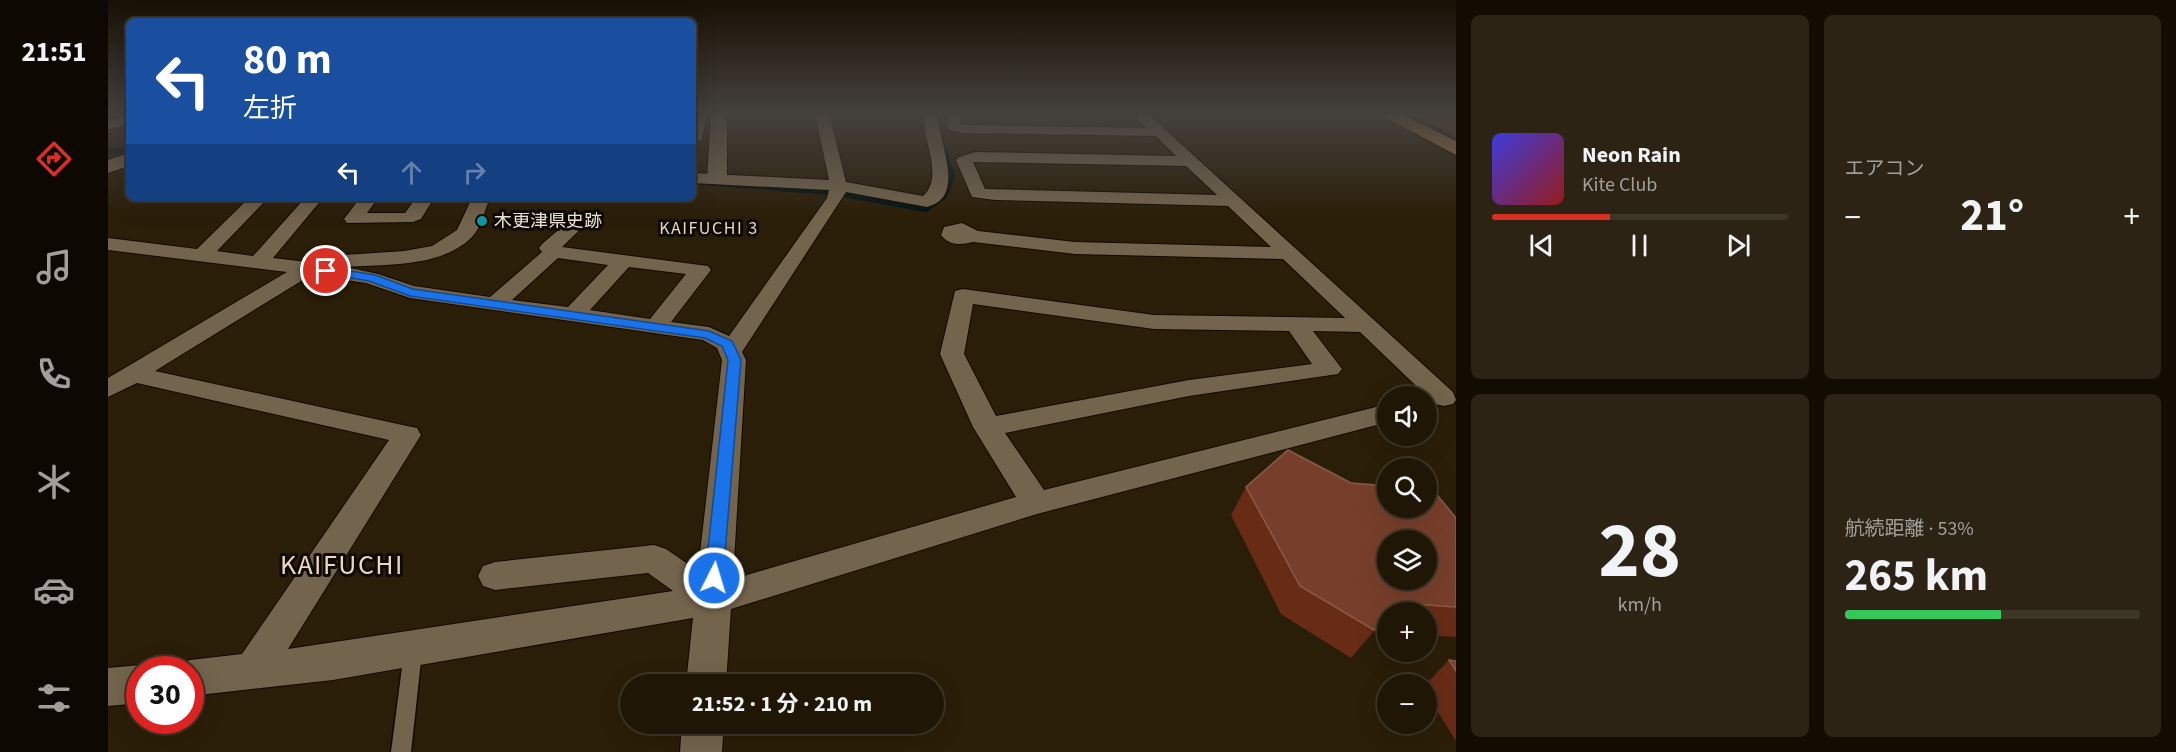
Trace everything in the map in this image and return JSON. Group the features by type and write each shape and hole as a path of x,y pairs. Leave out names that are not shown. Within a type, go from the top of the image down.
{"street":[{"path":"717,180 718,148"},
{"path":"730,352 836,198 839,186 830,148"},
{"path":"696,178 839,186 927,202 936,196 943,176 935,148"},
{"path":"1177,148 1442,399"},
{"path":"1192,162 975,157 964,160 978,193 1233,201"},
{"path":"108,167 126,160"},
{"path":"202,255 257,201"},
{"path":"258,264 311,201"},
{"path":"367,201 352,219 407,218 415,215 423,201"},
{"path":"116,383 307,269 329,262 404,257 438,251 465,233 480,201"},
{"path":"583,218 557,238 549,248 554,252 701,270 655,327"},
{"path":"972,236 1075,248 1289,253"},
{"path":"108,244 354,274 410,292 709,334 727,344 734,360 707,674"},
{"path":"493,305 554,252"},
{"path":"573,316 624,260"},
{"path":"1036,503 987,427 952,354 963,296 1154,322 1365,325"},
{"path":"987,427 1189,388 1329,369 1296,324"},
{"path":"116,383 407,435 253,671"},
{"path":"204,676 333,662 712,600 1036,503 1377,416"},
{"path":"495,576 654,559 712,600"},
{"path":"108,687 126,685"},
{"path":"701,752 702,734"}],"lane":[{"path":"401,752 413,649"}],"building":[{"path":"1288,450 1351,483 1377,485 1377,518 1437,518 1437,495 1456,518 1456,607 1437,606 1437,602 1377,602 1377,627 1374,630 1300,586 1246,487"},
{"path":"1449,660 1456,661 1456,671"}],"waterway":[{"path":"944,148 953,176 947,190"},
{"path":"108,150 126,151"},
{"path":"696,182 798,190"},
{"path":"777,188 832,192 926,209 944,196 947,190"}],"place":[{"name":"木更津県史跡","path":"482,221"}],"district":[{"name":"KAIFUCHI 3","path":"709,228"},
{"name":"KAIFUCHI","path":"342,564"}],"route":[{"path":"326,271 371,278 410,292 709,334 727,344 734,360 714,578"}]}
